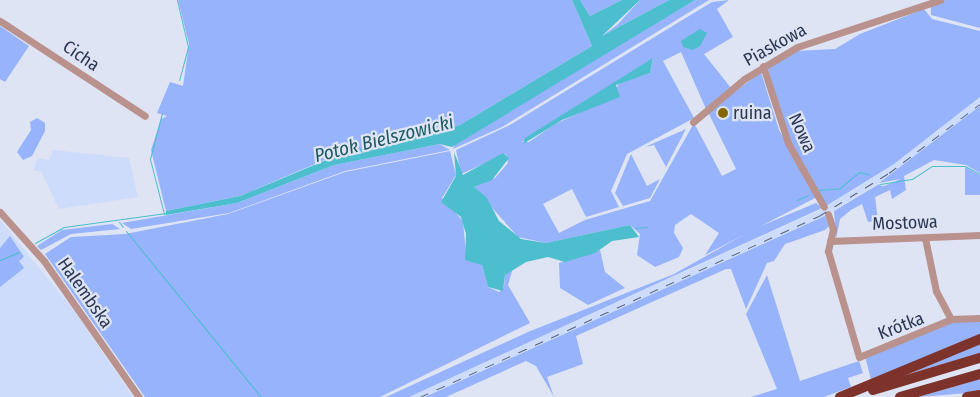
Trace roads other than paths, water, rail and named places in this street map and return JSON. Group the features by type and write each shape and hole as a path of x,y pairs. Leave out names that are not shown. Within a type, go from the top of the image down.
{"highway":[{"path":"840,397 980,339"},
{"path":"848,397 980,358"},
{"path":"900,397 980,374"},
{"path":"967,397 980,395"}],"street":[{"name":"Piaskowa","path":"693,122 763,66 809,41 896,18 940,0"},
{"name":"Cicha","path":"0,21 145,116"},
{"name":"Nowa","path":"763,66 788,144 826,210 830,241 828,250 859,357"},
{"name":"Halembska","path":"0,212 31,246 139,397"},
{"name":"Mostowa","path":"830,241 980,235"},
{"path":"925,238 936,290 951,319 980,318"},
{"name":"Krótka","path":"859,357 951,319"}],"waterway":[{"path":"177,0 188,47 179,80"},
{"path":"162,113 150,159 164,214"},
{"path":"880,184 912,179 932,166 965,166 980,174"},
{"path":"819,190 840,188 859,172 870,175"},
{"path":"797,200 808,195"},
{"name":"Potok Bielszowicki","path":"35,243 64,227 166,213"},
{"path":"119,222 123,227"},
{"path":"635,228 647,227"},
{"path":"126,231 261,397"},
{"name":"Potok Bielszowicki","path":"0,260 19,252"}],"railway":[{"path":"420,397 819,216 889,173 980,104"}],"place":[{"name":"ruina","path":"723,113"}]}
